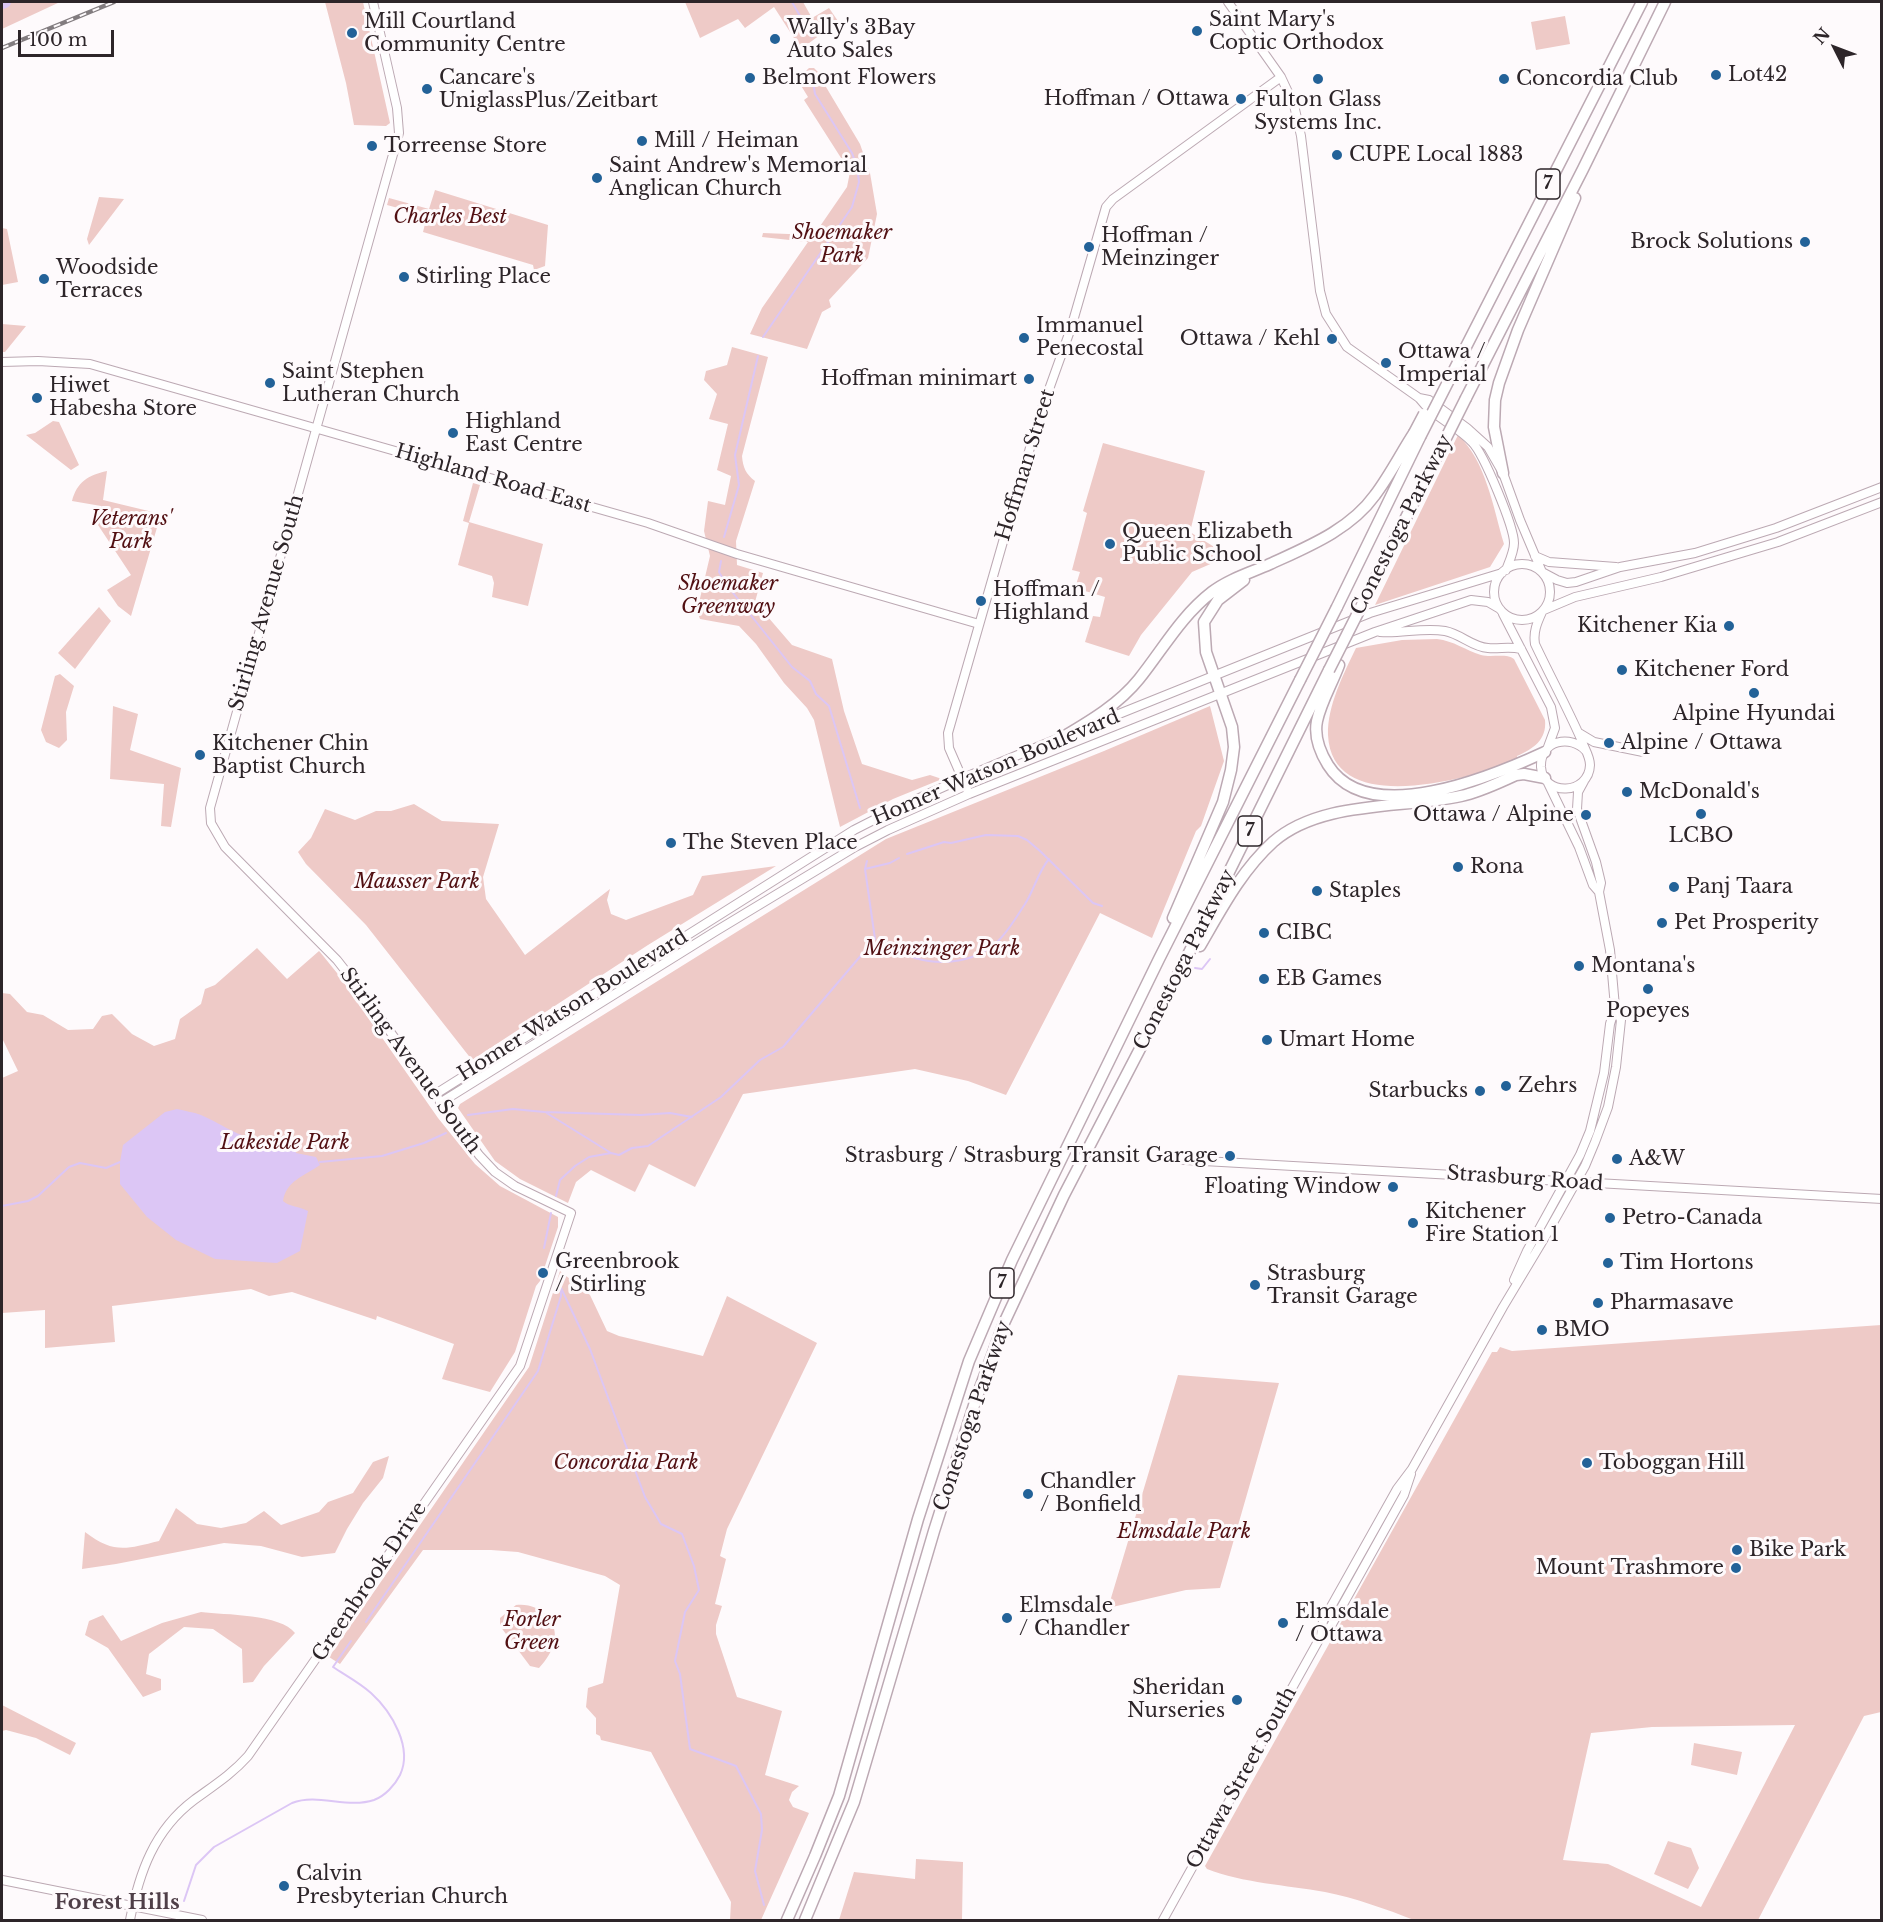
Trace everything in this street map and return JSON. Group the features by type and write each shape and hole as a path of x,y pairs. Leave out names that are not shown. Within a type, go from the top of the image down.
{"highway":[{"name":"Conestoga Parkway","path":"787,1920 839,1796 918,1519 969,1361 1012,1260 1337,607 1417,435 1446,380 1455,368 1642,2"},
{"name":"Conestoga Parkway","path":"805,1920 854,1802 941,1509 976,1399 1004,1323 1064,1195 1334,668 1351,626 1583,169 1665,2"},
{"path":"1503,473 1494,427 1495,400 1499,382 1518,330 1581,184 1583,169"},
{"path":"1160,959 1164,940 1223,802 1231,770 1234,747 1232,727 1216,695 1215,676 1206,652 1204,622 1218,600 1267,566 1334,532 1356,516 1374,497 1417,435"},
{"path":"1063,737 1090,722 1113,705 1138,681 1175,628 1213,591 1246,573 1267,566"},
{"path":"1334,668 1317,722 1322,756 1330,768 1345,782 1365,792 1402,795 1443,790 1503,772 1546,750"},
{"path":"1170,992 1185,972 1228,897 1259,856 1275,840 1304,822 1339,813 1461,796 1516,775 1524,774 1546,780"}],"main road":[{"name":"Stirling Avenue South","path":"373,2 397,108 399,133 210,808 211,823 225,847 343,967 473,1149 495,1172 515,1186 571,1213"},
{"path":"1228,2 1281,77 1294,105 1301,136 1320,291 1326,314 1347,347 1419,398 1425,406 1464,434 1480,452 1514,544 1495,587 1496,602 1551,707 1555,720 1556,728 1541,765 1546,780 1556,787 1563,789 1578,786 1584,781 1590,764 1586,751 1534,644 1533,636 1536,625 1549,602 1549,583 1542,573 1503,473 1488,447 1429,400 1419,398"},
{"name":"Hoffman Street","path":"969,794 949,748 948,733 1038,420 1071,328 1108,202 1281,77"},
{"name":"Highland Road East","path":"2,363 90,364 648,523 737,554 979,624"},
{"path":"1504,571 1521,564 1536,568 1542,573 1567,583 1576,582 1620,567 1695,553 1776,528 1881,487"},
{"path":"1500,609 1510,617 1521,620 1532,618 1575,597 1661,577 1778,542 1881,502"},
{"path":"1535,556 1549,562 1620,567"},
{"name":"Homer Watson Boulevard","path":"434,1095 854,830 892,810 1063,737 1370,613 1504,571"},
{"name":"Homer Watson Boulevard","path":"440,1103 716,931 855,847 888,830 969,794 1375,632 1471,600 1488,602 1500,609"},
{"path":"1375,632 1445,631 1480,647 1521,649"},
{"path":"1577,731 1594,742 1643,752"},
{"path":"1546,750 1557,742 1567,740 1577,743 1586,751"},
{"name":"Ottawa Street South","path":"1546,780 1579,847 1593,885 1599,892"},
{"name":"Ottawa Street South","path":"1163,1920 1321,1636 1331,1626 1404,1495 1412,1469 1575,1183 1595,1142 1608,1107 1621,1020 1615,1007 1610,950 1599,892 1601,883 1577,809 1578,792 1584,781"},
{"name":"Ottawa Street South","path":"1503,1306 1527,1251 1575,1166 1590,1131 1604,1073 1610,1024 1615,1007"},
{"name":"Strasburg Road","path":"1168,1160 1374,1169 1564,1183 1881,1199"},
{"name":"Greenbrook Drive","path":"130,1920 143,1868 162,1833 176,1816 228,1776 248,1756 520,1366 571,1213"},
{"path":"2,1880 202,1920"}],"green space":[{"path":"2,2 60,2 2,29"},
{"name":"Mill Courtland Community Centre","path":"325,2 363,2 390,123 386,126 354,125 346,83"},
{"path":"685,2 803,2 812,18 829,8 840,24 801,49 774,7 745,28 738,19 700,38"},
{"path":"1565,16 1570,44 1536,50 1531,22"},
{"name":"Shoemaker Park","path":"809,68 814,68 820,74 860,144 870,173 877,214 868,258 829,300 831,307 822,312 807,349 750,334 762,308 808,242 762,237 763,233 814,235 847,187 850,172 804,100 808,97 797,79"},
{"name":"Charles Best","path":"435,190 548,225 545,266 534,270 533,265 423,232 427,216 387,205 389,198 429,209"},
{"path":"99,197 124,199 89,245 87,239"},
{"path":"2,228 7,229 18,282 2,285"},
{"path":"2,324 26,326 5,352 2,352"},
{"name":"Shoemaker Greenway","path":"732,347 768,357 742,456 749,476 755,481 736,541 737,565 763,573 755,602 792,645 832,659 844,711 862,764 912,780 930,775 942,779 893,799 840,827 814,720 807,708 739,626 700,619 697,611 710,556 704,531 708,501 725,505 731,476 717,470 728,424 709,419 717,394 704,380 706,371 727,365"},
{"path":"53,421 59,422 79,465 71,470 26,435 35,433"},
{"path":"1458,435 1468,446 1482,471 1504,544 1490,567 1375,605"},
{"name":"Queen Elizabeth Public School","path":"1103,443 1205,471 1190,532 1229,556 1192,572 1141,635 1129,656 1085,642 1093,616 1100,617 1105,597 1075,588 1080,572 1072,570 1087,513 1083,511"},
{"name":"Veterans' Park","path":"107,471 103,500 161,514 131,616 118,606 107,590 131,575 98,525 101,506 72,501 84,480"},
{"path":"473,483 480,485 469,522 543,544 528,606 492,597 494,583 492,576 458,565 469,523 463,521"},
{"path":"99,607 111,621 75,669 58,653"},
{"path":"1437,639 1481,655 1507,656 1514,659 1545,720 1544,733 1538,743 1517,756 1518,761 1469,776 1439,782 1407,786 1378,785 1353,777 1335,761 1328,735 1328,724 1333,701 1356,648 1402,640"},
{"path":"60,674 74,686 66,712 67,740 59,748 46,742 41,730 55,676"},
{"path":"113,706 138,714 130,750 181,768 171,827 161,826 164,784 110,779"},
{"name":"Meinzinger Park","path":"1210,706 1224,761 1201,826 1196,831 1152,938 1100,913 1006,1095 968,1081 915,1069 743,1094 695,1187 649,1164 635,1192 591,1170 576,1182 568,1203 520,1179 495,1161 458,1108 460,1104 886,839"},
{"name":"Mausser Park","path":"414,804 442,821 499,824 483,877 486,899 525,955 610,889 607,900 611,914 626,920 693,895 702,876 776,866 648,945 472,1060 366,925 306,864 298,852 311,838 325,809 355,820 376,811 391,811"},
{"name":"Lakeside Park","path":"257,948 287,979 319,951 337,973 438,1118 475,1164 500,1186 558,1217 558,1227 515,1352 490,1392 442,1379 454,1344 377,1316 376,1320 292,1292 269,1296 251,1289 112,1306 115,1342 45,1348 45,1310 2,1313 2,1078 18,1071 2,1038 2,993 10,994 27,1012 43,1015 68,1030 93,1029 102,1016 112,1014 132,1034 154,1046 175,1039 180,1019 201,1004 205,989 215,985"},
{"name":"Concordia Park","path":"560,1271 590,1295 607,1331 619,1336 703,1356 727,1296 817,1343 727,1529 720,1556 726,1559 715,1604 722,1606 716,1625 716,1634 737,1697 782,1711 765,1775 799,1786 792,1792 789,1800 793,1807 809,1813 761,1920 730,1920 731,1902 651,1752 601,1740 596,1734 596,1718 586,1707 588,1688 603,1683 620,1585 605,1576 518,1552 423,1550 340,1664 329,1657 529,1367"},
{"path":"1881,1325 1881,1712 1864,1716 1758,1920 1414,1920 1348,1897 1235,1878 1207,1869 1205,1866 1492,1352 1497,1352 1500,1347 1512,1351","holes":["1795,1725 1701,1907 1608,1864 1563,1860 1591,1733 1652,1727"]},
{"name":"Elmsdale Park","path":"1178,1375 1279,1383 1220,1588 1186,1590 1108,1608"},
{"path":"389,1456 383,1478 363,1503 335,1553 302,1557 261,1546 224,1543 82,1569 85,1532 112,1547 138,1546 159,1541 176,1508 197,1524 221,1528 246,1523 264,1511 281,1525 319,1512 328,1502 353,1493 373,1462"},
{"name":"Forler Green","path":"516,1605 532,1606 546,1614 554,1627 553,1647 539,1668 530,1666 500,1626 500,1618"},
{"path":"201,1612 265,1619 278,1622 295,1633 264,1666 253,1682 243,1683 242,1649 213,1629 184,1627 149,1654 146,1674 161,1679 161,1690 143,1697 108,1648 85,1635 89,1621 103,1615 121,1641 162,1623"},
{"path":"2,1705 76,1743 70,1755 36,1738 2,1731"},
{"path":"1694,1743 1742,1752 1737,1775 1691,1765"},
{"path":"1668,1841 1691,1848 1699,1868 1688,1889 1654,1874"},
{"path":"916,1859 963,1862 962,1920 839,1920 854,1872 915,1879"}],"shaded area":[{"path":"177,1109 201,1115 232,1131 252,1138 263,1140 286,1136 295,1139 296,1153 316,1157 320,1165 292,1184 283,1201 308,1211 300,1251 277,1263 215,1259 176,1240 147,1217 120,1184 123,1145 165,1112"}],"waterway":[{"path":"792,2 812,37"},
{"path":"763,337 852,207 859,182 852,153 815,94 812,75"},
{"path":"724,537 739,485 735,455 758,356"},
{"path":"721,561 719,572 726,584 792,667 810,681 816,694 829,706 860,808"},
{"path":"907,854 944,842 951,843 986,835 1018,836 1040,851 1093,903 1102,906"},
{"path":"865,869 890,863 899,858"},
{"path":"889,946 915,958 944,962 958,961 985,951 997,942 1012,924 1049,859"},
{"path":"556,1196 560,1180 575,1166 589,1157 611,1153 619,1155 632,1148 648,1146 721,1097 760,1060 783,1047 875,939 865,869 867,861"},
{"path":"1195,968 1202,969 1210,959"},
{"path":"468,1115 513,1109 641,1115 670,1113 692,1117"},
{"path":"545,1112 611,1153"},
{"path":"320,1162 382,1156 424,1143 446,1133"},
{"path":"2,1206 28,1201 38,1196 69,1167 80,1163 106,1168 120,1162"},
{"path":"544,1248 551,1213"},
{"path":"561,1288 590,1349 645,1497 661,1524 682,1534 694,1566 699,1590 685,1612 675,1661 680,1674 690,1749 736,1766 761,1814 762,1830 755,1871 764,1905"},
{"path":"366,1622 538,1371 561,1291"},
{"path":"184,1901 196,1865 214,1847 292,1803 302,1800 353,1803 374,1800 386,1793 398,1779 404,1753 393,1720 371,1693 333,1667 351,1641"}],"railway":[{"path":"2,48 114,2"}],"place":[{"name":"Saint Mary's Coptic Orthodox","path":"1197,31"},
{"name":"Mill Courtland Community Centre","path":"352,33"},
{"name":"Wally's 3Bay Auto Sales","path":"775,39"},
{"name":"Lot42","path":"1716,75"},
{"name":"Belmont Flowers","path":"750,78"},
{"name":"Fulton Glass Systems Inc.","path":"1318,79"},
{"name":"Concordia Club","path":"1504,79"},
{"name":"Cancare's UniglassPlus/Zeitbart","path":"427,89"},
{"name":"Hoffman / Ottawa","path":"1241,99"},
{"name":"Mill / Heiman","path":"642,141"},
{"name":"Torreense Store","path":"372,146"},
{"name":"CUPE Local 1883","path":"1337,155"},
{"name":"Saint Andrew's Memorial Anglican Church","path":"597,178"},
{"name":"Brock Solutions","path":"1805,242"},
{"name":"Hoffman / Meinzinger","path":"1089,247"},
{"name":"Stirling Place","path":"404,277"},
{"name":"Woodside Terraces","path":"44,279"},
{"name":"Immanuel Penecostal","path":"1024,338"},
{"name":"Ottawa / Kehl","path":"1332,339"},
{"name":"Ottawa / Imperial","path":"1386,363"},
{"name":"Hoffman minimart","path":"1029,379"},
{"name":"Saint Stephen Lutheran Church","path":"270,383"},
{"name":"Hiwet Habesha Store","path":"37,398"},
{"name":"Highland East Centre","path":"453,433"},
{"name":"Queen Elizabeth Public School","path":"1110,544"},
{"name":"Hoffman / Highland","path":"981,601"},
{"name":"Kitchener Kia","path":"1729,626"},
{"name":"Kitchener Ford","path":"1622,670"},
{"name":"Alpine Hyundai","path":"1754,693"},
{"name":"Alpine / Ottawa","path":"1609,743"},
{"name":"Kitchener Chin Baptist Church","path":"200,755"},
{"name":"McDonald's","path":"1627,792"},
{"name":"LCBO","path":"1701,814"},
{"name":"Ottawa / Alpine","path":"1586,815"},
{"name":"The Steven Place","path":"671,843"},
{"name":"Rona","path":"1458,867"},
{"name":"Panj Taara","path":"1674,887"},
{"name":"Staples","path":"1317,891"},
{"name":"Pet Prosperity","path":"1662,923"},
{"name":"CIBC","path":"1264,933"},
{"name":"Montana's","path":"1579,966"},
{"name":"EB Games","path":"1264,979"},
{"name":"Popeyes","path":"1648,989"},
{"name":"Umart Home","path":"1267,1040"},
{"name":"Zehrs","path":"1506,1086"},
{"name":"Starbucks","path":"1480,1091"},
{"name":"Strasburg / Strasburg Transit Garage","path":"1230,1156"},
{"name":"A&W","path":"1617,1159"},
{"name":"Floating Window","path":"1393,1187"},
{"name":"Petro-Canada","path":"1610,1218"},
{"name":"Kitchener Fire Station 1","path":"1413,1223"},
{"name":"Tim Hortons","path":"1608,1263"},
{"name":"Greenbrook / Stirling","path":"543,1273"},
{"name":"Strasburg Transit Garage","path":"1255,1285"},
{"name":"Pharmasave","path":"1598,1303"},
{"name":"BMO","path":"1542,1330"},
{"name":"Toboggan Hill","path":"1587,1463"},
{"name":"Chandler / Bonfield","path":"1028,1494"},
{"name":"Bike Park","path":"1737,1550"},
{"name":"Mount Trashmore","path":"1736,1568"},
{"name":"Elmsdale / Chandler","path":"1007,1618"},
{"name":"Elmsdale / Ottawa","path":"1283,1623"},
{"name":"Sheridan Nurseries","path":"1237,1700"},
{"name":"Calvin Presbyterian Church","path":"284,1886"}],"district":[{"name":"Forest Hills","path":"117,1903"}]}
